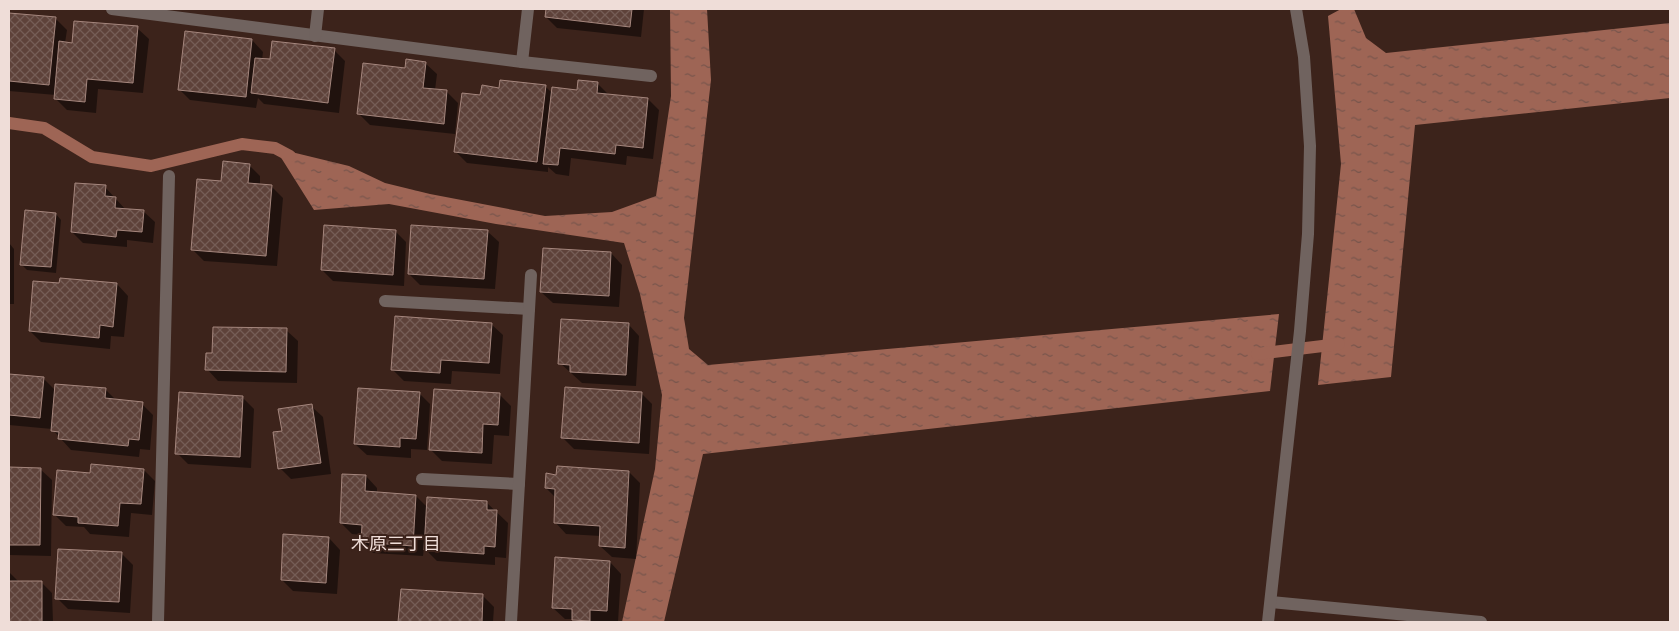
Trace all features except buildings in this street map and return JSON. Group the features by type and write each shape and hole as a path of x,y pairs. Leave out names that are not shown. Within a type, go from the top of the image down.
{"street":[{"path":"112,9 522,62 651,76"},
{"path":"315,36 318,9"},
{"path":"522,62 528,9"},
{"path":"1268,622 1300,332 1308,234 1310,146 1304,56 1296,9"},
{"path":"158,622 169,176"},
{"path":"510,622 531,275"},
{"path":"385,301 529,309"},
{"path":"422,479 519,484"},
{"path":"1271,602 1481,622"}],"water":[{"path":"670,9 707,9 711,80 684,318 689,349 708,365 1279,314 1270,391 703,454 664,622 622,622 655,469 662,395 640,294 624,243 496,224 389,204 314,210 275,148 349,166 385,183 430,194 545,216 612,212 656,196 671,96"},
{"path":"1341,9 1354,9 1366,38 1386,53 1670,23 1670,98 1415,125 1391,377 1318,385 1341,164 1328,16"}],"waterway":[{"path":"9,123 44,128 92,157 151,166 242,144 275,148 290,156"},
{"path":"1257,354 1339,344"}],"district":[{"name":"木原三丁目","path":"396,544"}]}
